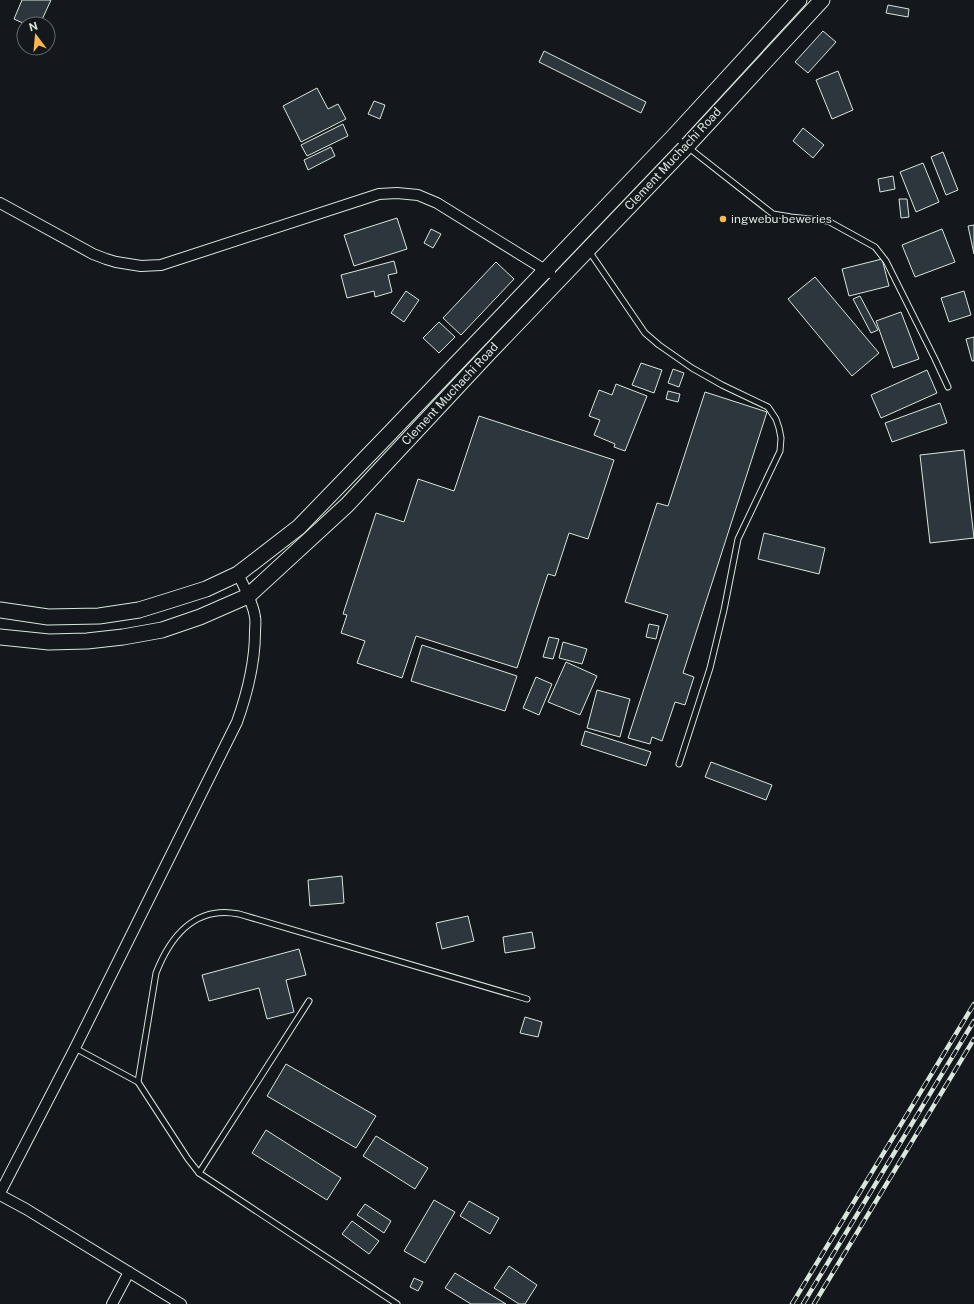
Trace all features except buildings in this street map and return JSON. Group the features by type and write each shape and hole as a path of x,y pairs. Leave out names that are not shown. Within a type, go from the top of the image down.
{"main road":[{"name":"Clement Muchachi Road","path":"0,610 48,617 99,616 139,610 206,589 238,574 298,527 390,433 674,136 799,0"},
{"name":"Clement Muchachi Road","path":"0,637 49,642 87,642 123,638 162,630 200,617 248,596 347,505 822,0"}],"street":[{"path":"0,203 93,254 116,262 141,266 161,266 379,194 398,193 418,195 437,203 560,279"},
{"path":"181,1304 26,1208 0,1194 75,1048 237,722 245,700 255,643 255,617 248,596 238,574"},
{"path":"112,1304 129,1272"}],"lane":[{"path":"674,136 773,214 791,218 828,222 875,247 886,261 948,388"},
{"path":"577,238 588,250 645,333 659,345 692,368 722,385 768,407 776,419 781,438 780,451 738,539 724,610 710,668 679,764"},
{"path":"138,1082 156,973 162,957 170,943 190,923 214,913 227,911 238,914 527,999"},
{"path":"199,1173 308,1001"},
{"path":"75,1048 138,1082 188,1159 199,1173 397,1304"}],"railway":[{"path":"792,1304 974,1004"},
{"path":"803,1304 974,1021"},
{"path":"814,1304 974,1039"}],"place":[{"name":"ingwebu beweries","path":"723,219"}]}
